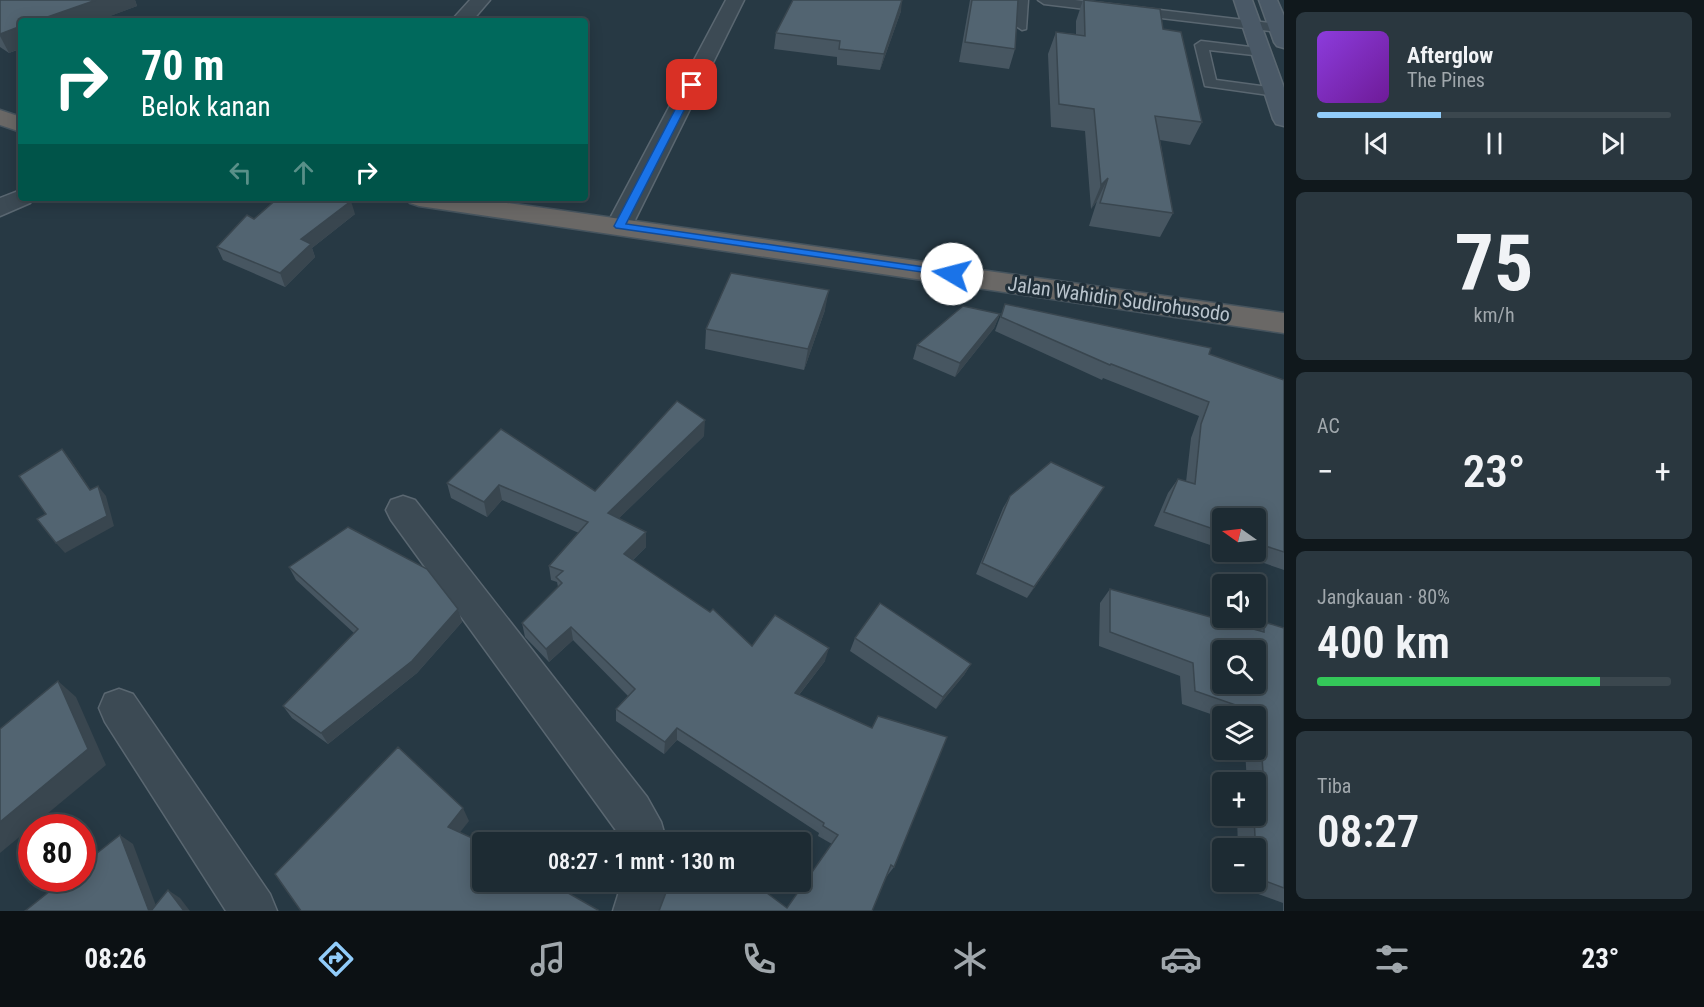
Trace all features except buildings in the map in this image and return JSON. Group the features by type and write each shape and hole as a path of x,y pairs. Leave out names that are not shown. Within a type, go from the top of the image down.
{"highway":[{"path":"0,117 18,124"},
{"name":"Jalan Wahidin Sudirohusodo","path":"440,201 1284,323"}],"main road":[{"path":"1243,0 1284,119"},
{"path":"1269,0 1282,35"}],"street":[{"path":"464,18 481,0"},
{"path":"619,226 735,0"},
{"path":"0,208 18,199"},
{"path":"403,510 631,813 642,832"},
{"path":"119,708 253,911"},
{"path":"636,911 642,892"}],"lane":[{"path":"1022,0 1022,26"},
{"path":"1051,0 1253,26 1282,35"},
{"path":"1262,52 1201,45 1210,83 1275,92"}],"route":[{"path":"692,85 619,226 952,274"}]}
